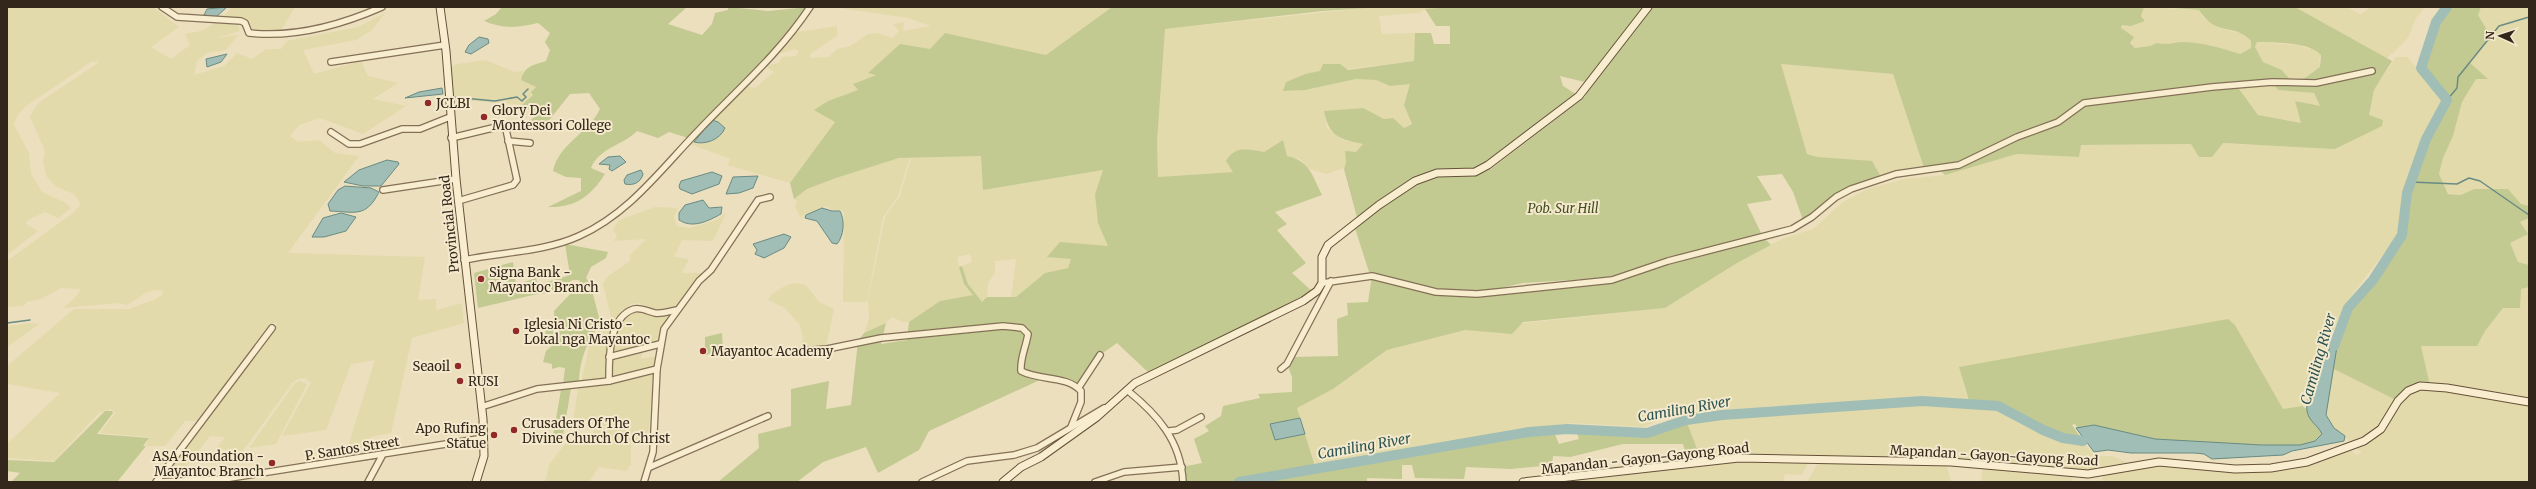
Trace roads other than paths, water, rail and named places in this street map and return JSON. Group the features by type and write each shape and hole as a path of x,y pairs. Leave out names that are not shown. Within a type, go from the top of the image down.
{"main road":[{"name":"Provincial Road","path":"440,7 445,45 448,96 464,260 484,438 484,456 476,482"},
{"path":"1003,482 1015,471 1097,417 1127,390 1156,370 1296,306 1317,291 1322,283 1323,253 1338,237 1391,196 1415,181 1437,173 1475,172 1488,165 1525,135 1579,96 1648,7"},
{"name":"Mapandan - Gayon-Gayong Road","path":"1524,482 1739,458 1823,461 1951,462 2088,474 2159,462 2235,469 2271,468 2307,462 2364,442 2381,429 2398,401 2408,391 2420,386 2529,402"}],"street":[{"path":"162,7 177,17 241,21 245,23 249,32 273,35 352,20 382,7"},
{"path":"464,260 572,239 612,216 664,170 697,131 778,49 810,7"},
{"path":"331,62 445,45"},
{"path":"1322,283 1372,276 1436,292 1477,294 1612,280 1668,261 1792,229 1812,217 1836,197 1851,189 1896,174 1959,164 2017,136 2058,122 2084,103 2212,87 2274,82 2316,83 2372,71"},
{"path":"331,132 349,144 360,144 402,129 420,129 450,117"},
{"path":"452,138 502,125 505,126 517,180 516,182 458,201"},
{"path":"508,141 530,143"},
{"path":"383,190 456,179"},
{"path":"644,482 650,467 653,452 657,369 660,344 664,329 699,281 711,270 758,200 770,197"},
{"path":"1281,369 1287,364 1331,281"},
{"path":"609,381 609,357 613,333 627,313 636,308 656,313 677,310"},
{"path":"801,351 827,349 881,338 1015,326 1022,328 1028,334 1026,350 1020,361 1021,370 1032,377 1069,383 1079,387"},
{"path":"156,482 272,328"},
{"path":"609,357 660,344"},
{"path":"1071,427 1081,402 1079,387 1100,355"},
{"path":"481,407 536,389 609,381 657,369"},
{"path":"1127,390 1156,414 1169,431 1182,467 1183,482"},
{"path":"922,482 967,461 1008,456 1030,450 1111,404"},
{"path":"650,467 768,416"},
{"path":"1169,431 1177,430 1201,417"},
{"name":"P. Santos Street","path":"156,482 223,481 484,438"},
{"path":"368,482 382,456"},
{"path":"1095,482 1124,472 1182,467"}],"water":[{"path":"227,7 215,18 204,15 207,9"},
{"path":"479,37 488,39 489,43 471,54 465,52 469,45"},
{"path":"227,54 221,62 207,67 206,59"},
{"path":"442,88 443,94 405,98 419,92"},
{"path":"712,120 718,122 725,128 720,136 712,141 703,143 694,142"},
{"path":"620,156 626,162 612,171 609,169 610,165 599,164 608,157"},
{"path":"387,160 398,162 399,164 381,186 363,186 344,182 359,170"},
{"path":"641,170 643,174 639,181 634,184 625,184 624,180 627,175"},
{"path":"712,172 722,176 719,184 692,194 680,189 679,186 681,181"},
{"path":"758,176 753,188 739,193 726,194 733,177"},
{"path":"345,186 371,188 379,192 369,206 359,212 330,211 328,204 338,190"},
{"path":"703,200 709,208 722,207 721,214 695,224 684,223 679,220 679,213 685,205"},
{"path":"822,208 832,211 840,211 842,215 842,232 837,244 832,243 817,221 805,218 806,215"},
{"path":"341,213 356,217 346,231 324,237 312,237 323,218"},
{"path":"784,234 791,237 784,248 764,258 755,254 757,250 753,244"},
{"path":"2339,334 2326,415 2334,428 2345,436 2344,441 2292,451 2283,455 2212,459 2204,454 2195,453 2131,453 2108,450 2094,452 2076,428 2094,425 2155,439 2262,445 2300,445 2315,441 2322,434 2308,415 2307,404 2309,394 2329,349"},
{"path":"1300,418 1305,434 1275,440 1270,424"}],"waterway":[{"name":"Camiling River","path":"2334,346 2348,308 2373,280 2402,235 2407,193 2426,139 2447,100 2421,68 2436,22 2447,7"},
{"path":"2447,100 2457,88 2458,77 2499,26 2529,17"},
{"path":"452,97 495,101 517,97 522,101 526,97 523,94 528,89"},
{"path":"2411,182 2457,184 2469,178 2480,181 2529,215"},
{"path":"7,323 30,320"},
{"name":"Camiling River","path":"1239,482 1529,432 1567,429 1647,433 1686,420 1722,415 1922,401 1998,406 2043,430 2063,438 2083,441"},
{"path":"343,463 378,458"}],"place":[{"name":"JCLBI","path":"428,103"},
{"name":"Glory Dei Montessori College","path":"484,117"},
{"name":"Signa Bank - Mayantoc Branch","path":"481,279"},
{"name":"Iglesia Ni Cristo - Lokal nga Mayantoc","path":"516,331"},
{"name":"Mayantoc Academy","path":"703,351"},
{"name":"Seaoil","path":"458,366"},
{"name":"RUSI","path":"460,381"},
{"name":"Crusaders Of The Divine Church Of Christ","path":"514,430"},
{"name":"Apo Rufing Statue","path":"494,435"},
{"name":"ASA Foundation - Mayantoc Branch","path":"272,463"}],"park label":[{"name":"Pob. Sur Hill","path":"1563,208"}]}
